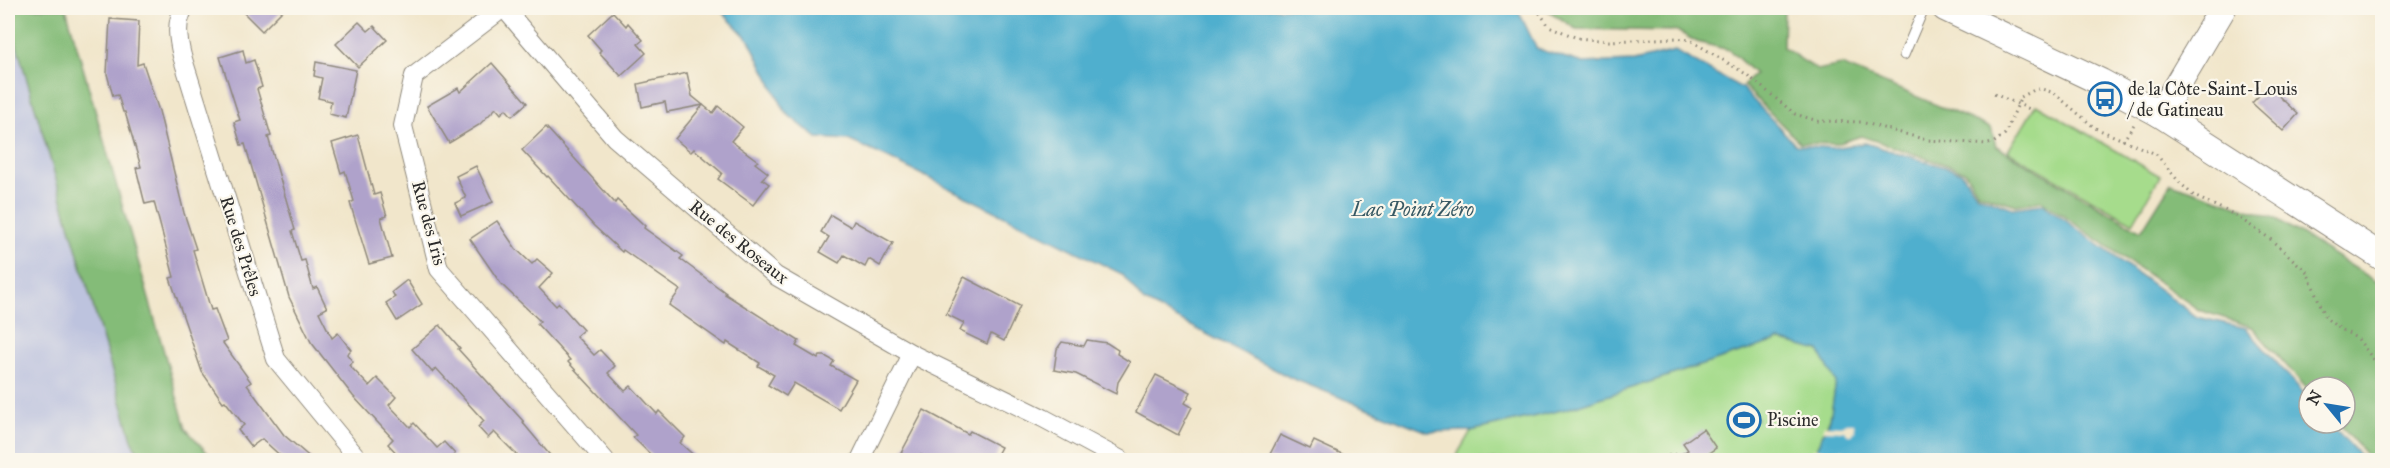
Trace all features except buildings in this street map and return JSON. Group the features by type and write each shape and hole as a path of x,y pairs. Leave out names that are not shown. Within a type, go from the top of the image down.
{"street":[{"name":"Rue des Prêles","path":"184,8 180,15 177,33 182,56 276,359 359,460"},
{"name":"Rue des Roseaux","path":"504,8 615,138 776,276 912,354 1043,418 1098,455 1121,460"},
{"name":"Rue des Iris","path":"504,8 414,76 403,126 439,269 605,460"},
{"path":"1945,8 2102,82 2149,117 2258,175 2382,257"},
{"path":"2149,117 2223,8"},
{"path":"860,460 912,354"}],"lane":[{"path":"1904,55 1924,8"}],"path":[{"path":"1536,8 1549,26 1577,38 1609,41 1677,38 1690,40 1746,74 1789,110 1809,119 1861,122 1927,140 1988,144 2005,134 2021,97 2042,88 2048,90 2089,124 2156,154 2194,196 2245,221 2291,257 2307,272 2326,318 2358,339 2382,371"},
{"path":"1994,94 2032,110"},
{"path":"2123,141 2149,117"},
{"path":"1664,460 1672,454 1682,456 1685,460"}],"shaded area":[{"path":"8,15 134,446 147,460 8,460"}],"green space":[{"path":"8,8 66,8 186,429 214,460 147,460 134,446 8,15"},
{"path":"1544,8 1784,8 1783,47 1817,70 1842,65 1991,128 1996,146 2141,231 2171,183 2275,218 2382,285 2382,460 2371,460 2349,435 2357,435 2357,375 2297,375 2297,378 2252,327 2199,310 2042,201 2016,205 1978,193 1964,171 1861,136 1837,144 1800,143 1743,85 1755,74 1729,50 1697,42 1677,31 1576,29"},
{"path":"2036,104 2160,176 2133,223 2008,151"},
{"path":"1779,340 1819,351 1836,382 1831,416 1811,460 1454,460 1471,431 1566,409"}],"water":[{"name":"Lac Point Zéro","path":"718,8 1517,8 1537,49 1583,63 1634,61 1675,51 1742,88 1796,145 1832,148 1865,143 1961,172 1977,195 2013,208 2043,204 2197,317 2246,328 2297,385 2297,435 2341,435 2364,460 1811,460 1830,419 1836,382 1819,351 1779,340 1566,409 1471,431 1428,432 1291,378 1143,301 1122,274 886,157 848,140 817,138 786,113 749,40"},
{"name":"Piscine","path":"1750,408 1757,419 1738,431 1731,421"}],"pier":[{"path":"1854,423 1855,431 1852,435 1844,431 1822,430 1824,425 1842,426"},
{"path":"1814,448 1834,453 1839,449 1844,450 1848,457 1846,460 1836,460 1812,453"}],"place":[{"name":"de la Côte-Saint-Louis / de Gatineau","path":"2105,99"},
{"name":"Piscine","path":"1744,420"}]}
